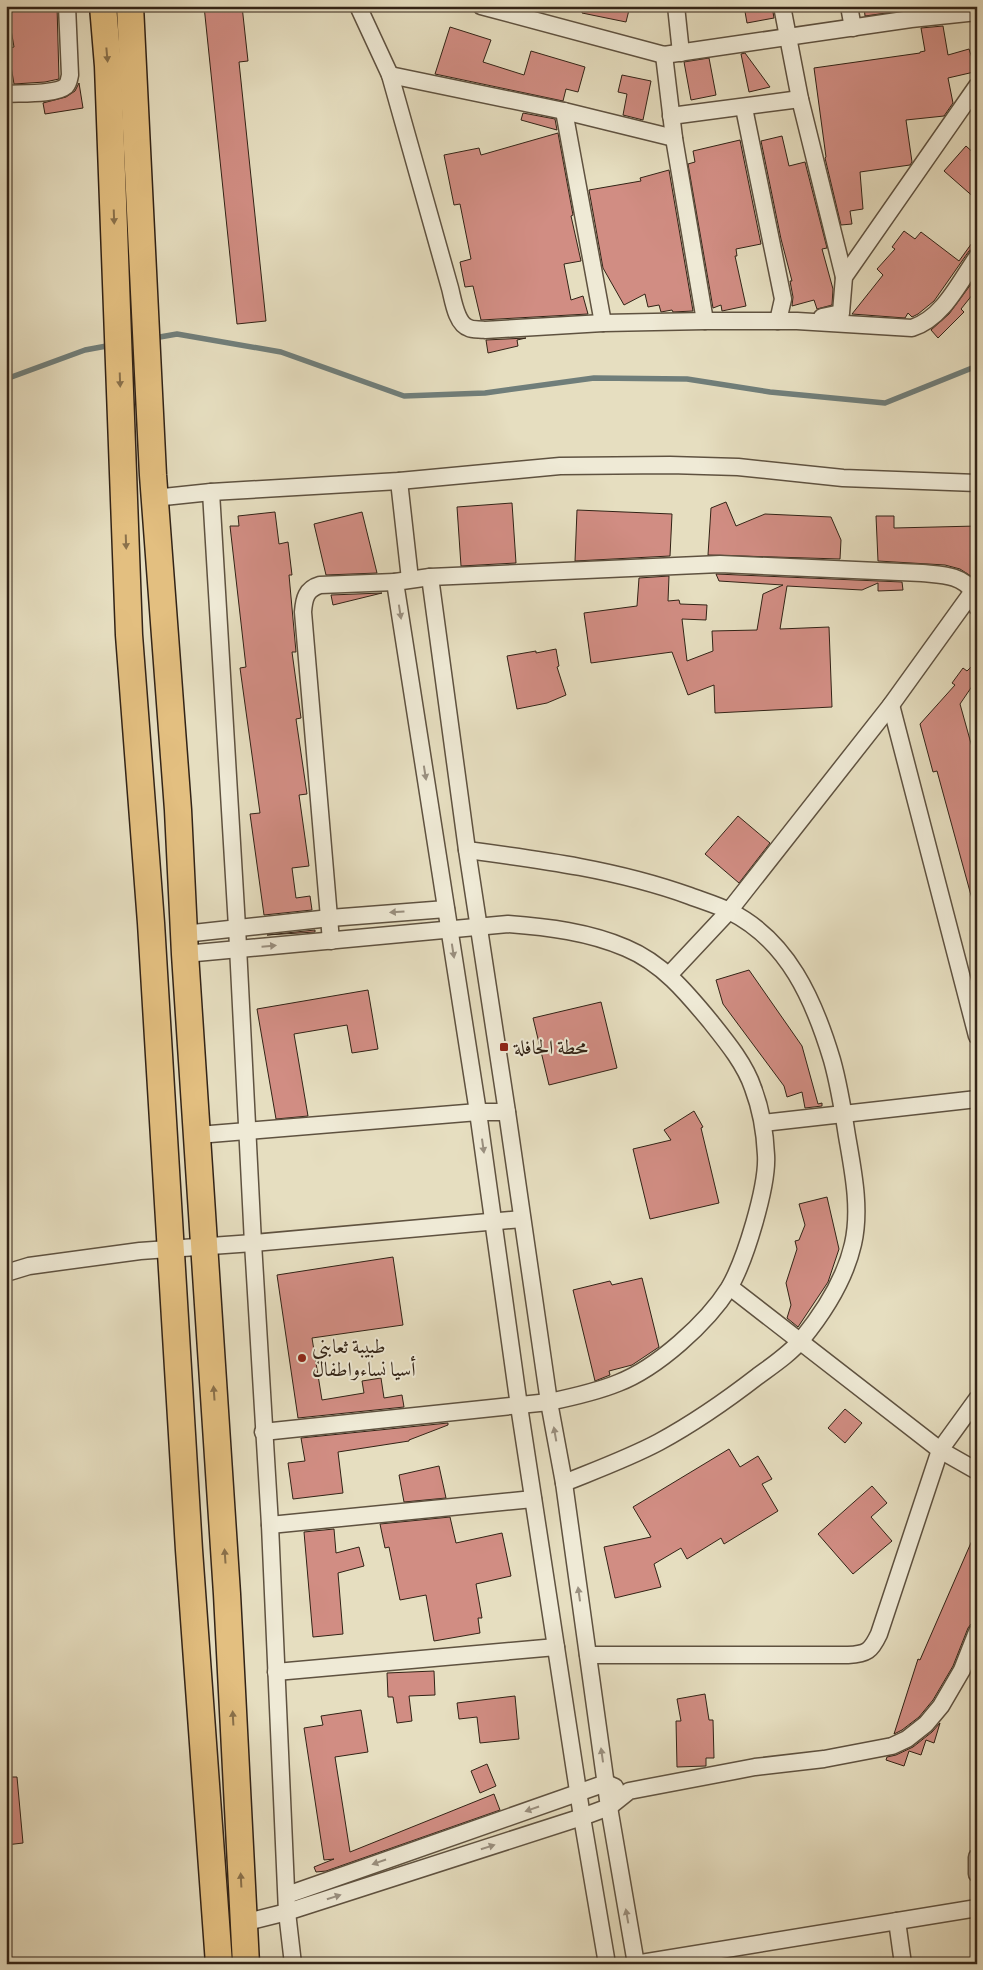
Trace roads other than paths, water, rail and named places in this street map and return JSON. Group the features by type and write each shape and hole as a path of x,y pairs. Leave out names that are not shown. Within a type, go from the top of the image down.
{"highway":[{"path":"103,6 108,66 129,635 151,922 189,1550 219,1964"},
{"path":"130,6 154,498 178,810 227,1594 246,1964"}],"street":[{"path":"6,94 51,91 68,83 70,75 67,6"},
{"path":"358,6 390,75 459,317 464,325 469,328 485,330 602,323 797,321 904,329 920,326 931,319 941,309 977,257"},
{"path":"481,6 664,55 911,19 977,12"},
{"path":"676,6 681,53"},
{"path":"782,6 800,99 844,277 841,313 797,321"},
{"path":"849,6 853,28"},
{"path":"664,55 674,138 705,321"},
{"path":"390,75 564,111 674,138"},
{"path":"844,277 977,86"},
{"path":"671,116 744,108 800,99"},
{"path":"744,108 783,299 778,321"},
{"path":"564,111 602,323"},
{"path":"154,498 211,492 399,481 560,466 670,464 843,478 977,483"},
{"path":"399,481 402,580 446,909 478,1112 519,1406 606,1964"},
{"path":"211,492 238,927 263,1432 270,1525 287,1912 293,1964"},
{"path":"332,941 303,612 304,600 313,587 430,577 720,564 922,572 958,578 975,595 730,911 670,975"},
{"path":"430,577 467,850 549,1402 564,1483 609,1807 635,1964 977,1908"},
{"path":"891,705 977,1036"},
{"path":"467,850 596,869 662,886 730,911 759,931 780,951 796,972 810,996 821,1023 837,1079 855,1182 856,1214 854,1241 846,1269 824,1309 801,1341 734,1395 690,1424 640,1451 564,1483"},
{"path":"185,944 238,927 446,909"},
{"path":"185,944 238,949 508,924 581,933 626,948 656,964 670,975 709,1020 736,1057 753,1087 763,1123 767,1156 762,1191 752,1230 730,1287 715,1309 688,1336 653,1364 620,1383 584,1395 549,1402 263,1432"},
{"path":"763,1123 977,1099"},
{"path":"198,1135 478,1112 507,1112"},
{"path":"6,1273 29,1266 172,1248 253,1244 522,1219"},
{"path":"730,1287 940,1450 977,1471"},
{"path":"588,1655 862,1654 867,1652 874,1645 879,1634 940,1450 977,1399"},
{"path":"270,1525 533,1498"},
{"path":"287,1895 606,1784 629,1791 755,1767 824,1759 892,1746 907,1739 926,1724 941,1706 962,1670 977,1632"},
{"path":"276,1672 556,1646"},
{"path":"244,1923 287,1912 582,1817 609,1807 629,1791"},
{"path":"977,1857 977,1874"},
{"path":"897,1921 902,1964"}],"waterway":[{"path":"154,338 177,334 281,352 404,396 485,393 594,378 687,379 770,392 885,403 977,366"},
{"path":"6,379 85,350 112,345"}],"place":[{"name":"محطة الحافلة","path":"504,1047"},
{"name":"طبيبة ثعابني أسيا نساءواطفال","path":"302,1358"}]}
